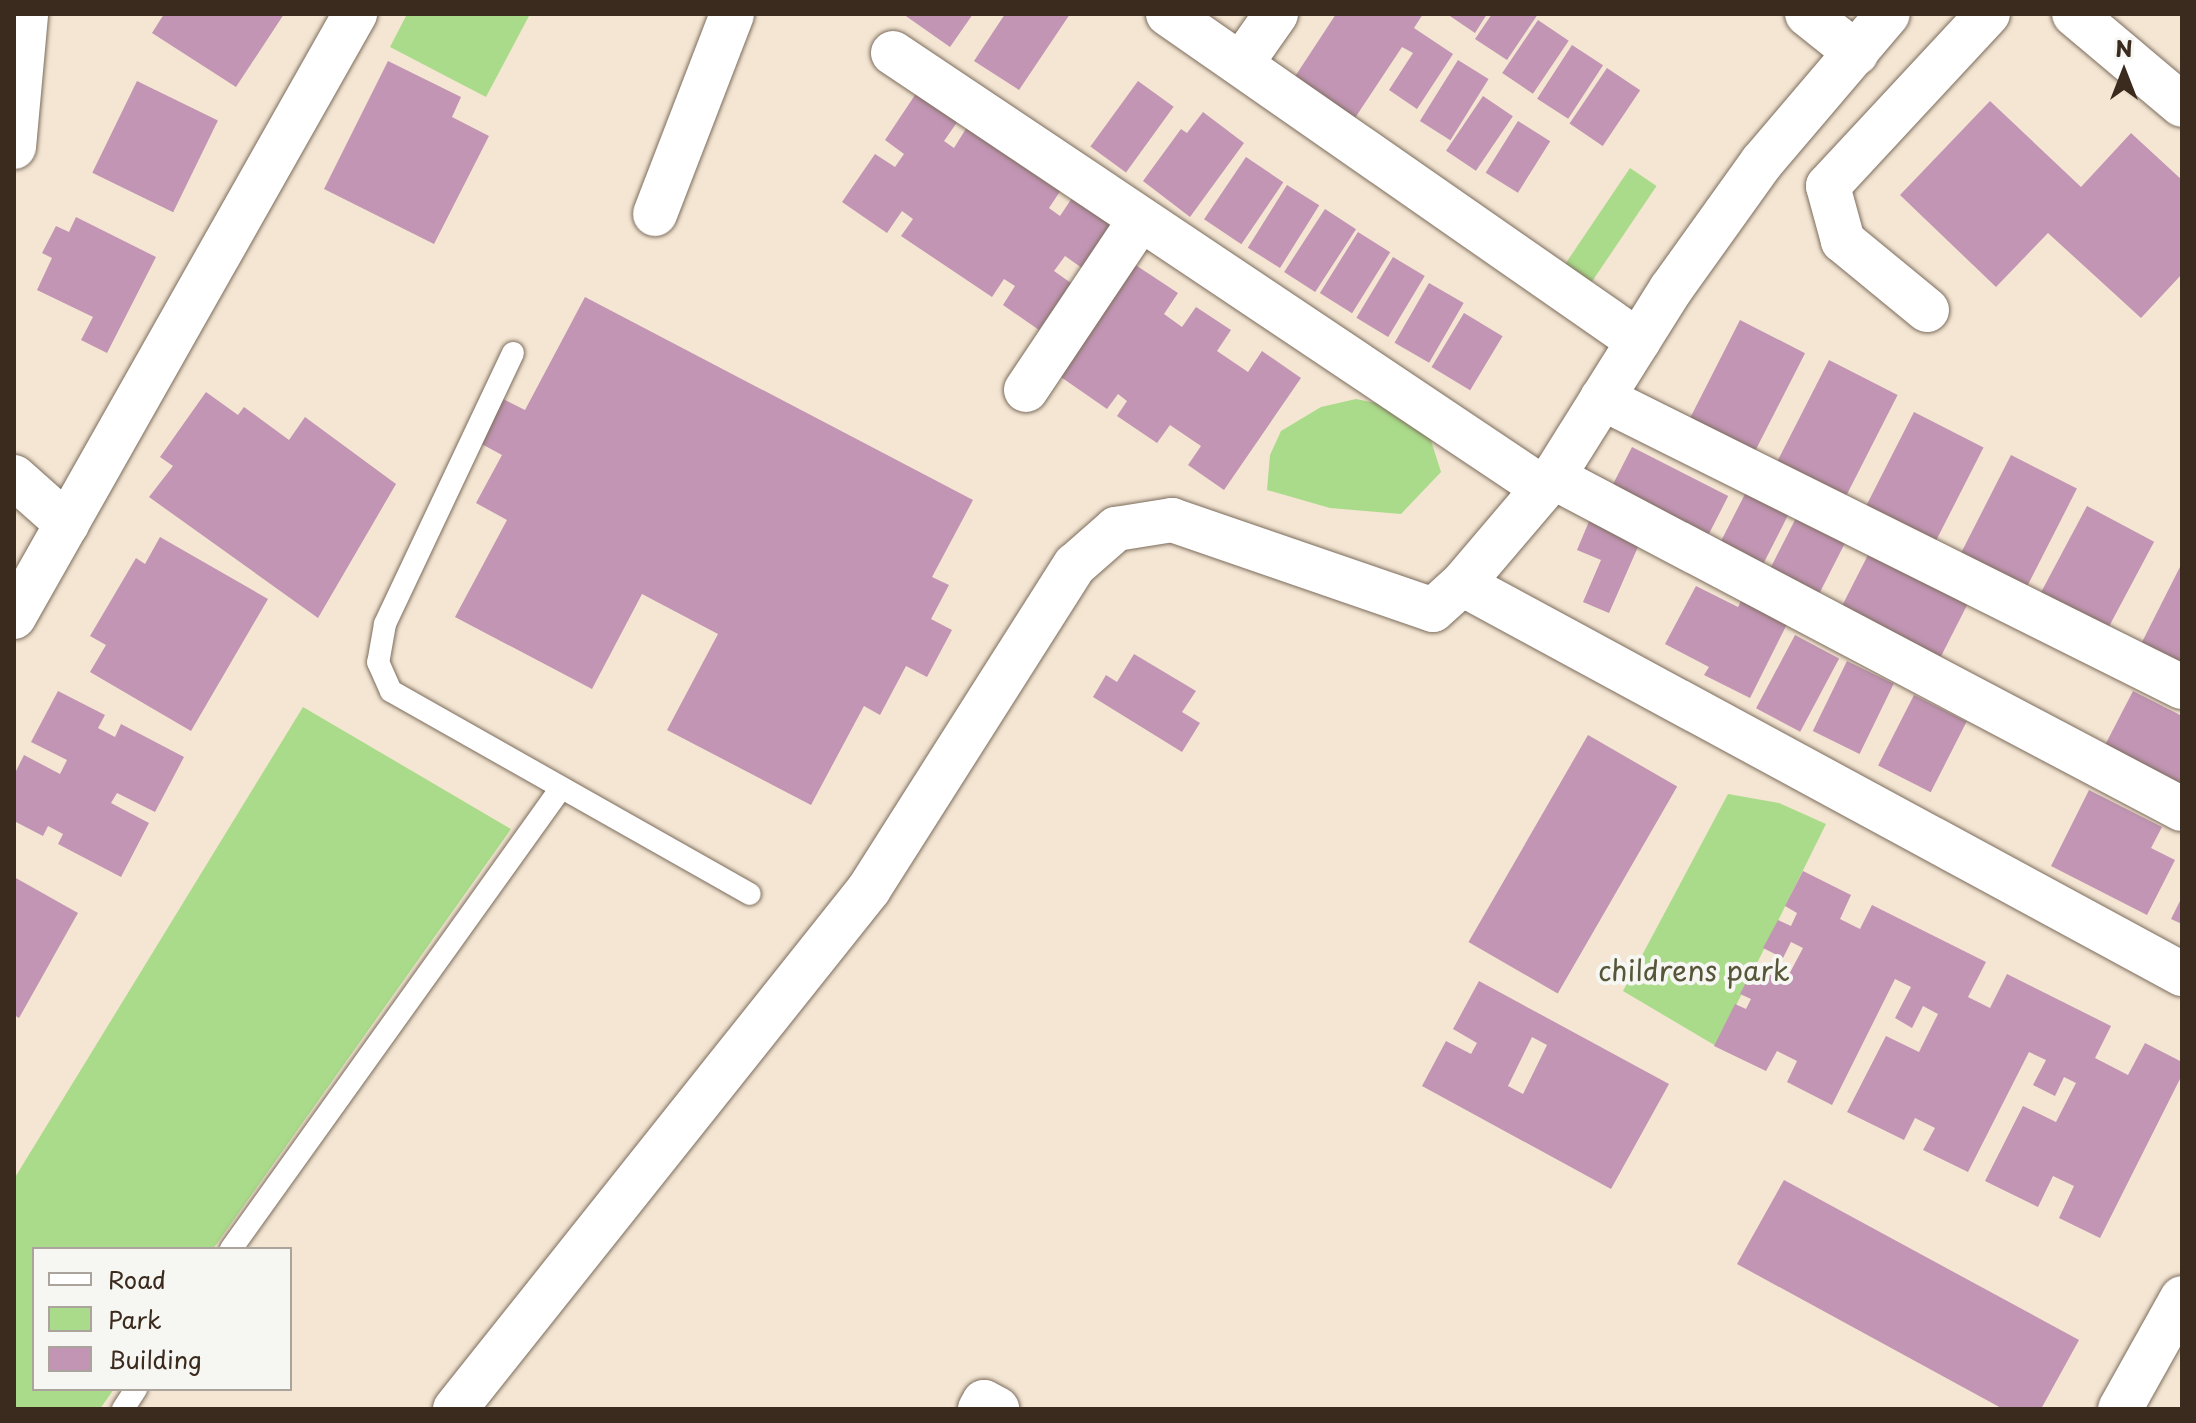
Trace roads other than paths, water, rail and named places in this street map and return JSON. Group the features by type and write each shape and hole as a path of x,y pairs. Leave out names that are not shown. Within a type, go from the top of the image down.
{"street":[{"path":"14,147 26,14"},
{"path":"14,617 355,14"},
{"path":"655,214 732,14"},
{"path":"1168,14 1638,341"},
{"path":"1241,64 1276,14"},
{"path":"1807,14 1856,53"},
{"path":"455,1409 869,889 1075,565 1116,529 1172,520 1433,610 1462,584 1548,482 1638,341 1762,162 1888,14"},
{"path":"1927,310 1843,241 1828,186 1988,14"},
{"path":"2074,14 2182,105"},
{"path":"893,53 1140,220 1548,482 2182,809"},
{"path":"1026,390 1140,220"},
{"path":"1602,398 2182,687"},
{"path":"14,477 67,524"},
{"path":"1462,584 2182,974"},
{"path":"2120,1409 2182,1298"},
{"path":"980,1409 984,1402 997,1409"}],"lane":[{"path":"513,353 385,624 378,662 391,691 750,894"},
{"path":"232,1247 561,788"},
{"path":"123,1409 135,1391"}],"park label":[{"name":"childrens park","path":"1694,970"}]}
